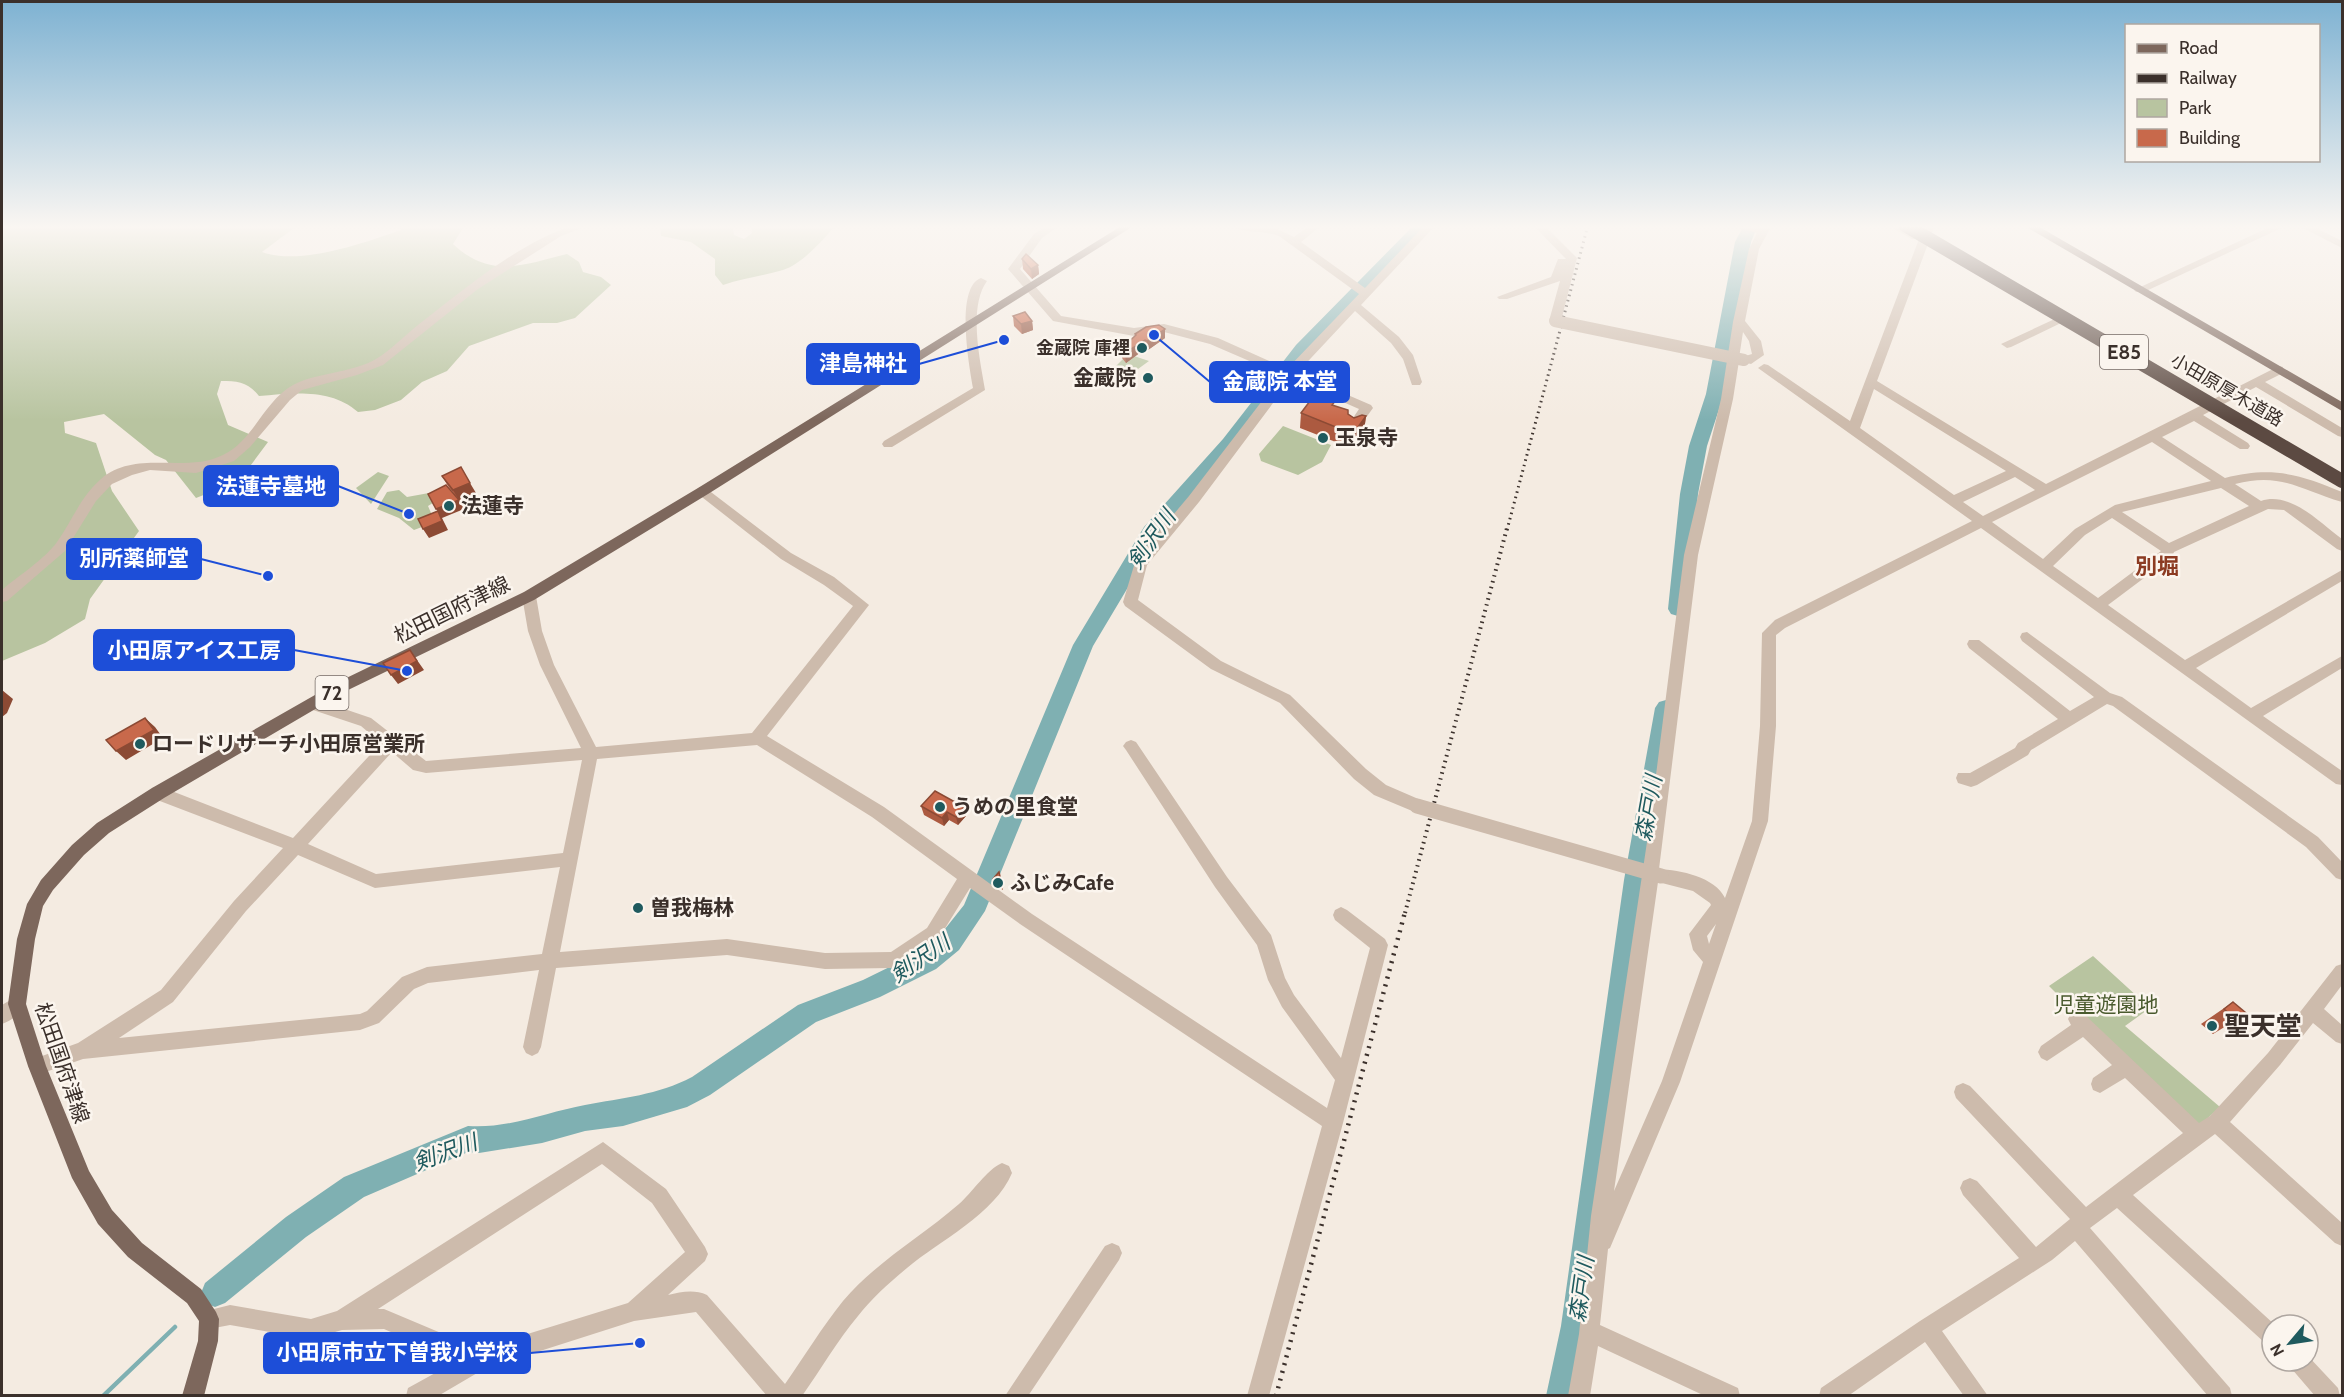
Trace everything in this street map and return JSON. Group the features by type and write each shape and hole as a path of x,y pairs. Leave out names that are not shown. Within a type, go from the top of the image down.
{"highway":[{"name":"小田原厚木道路","path":"2017,290 2343,481"},
{"name":"小田原厚木道路","path":"2030,290 2191,383 2343,475"}],"main road":[{"name":"松田国府津線","path":"208,1319 194,1296 135,1250 105,1217 82,1178 9,1003 35,904 47,885 78,850 103,828 158,794 361,677 529,596 1026,290"},
{"path":"2148,290 2343,407"},
{"path":"2148,290 2343,397"},
{"path":"193,1395 208,1341 208,1319"}],"street":[{"path":"2,597 60,548 91,498 107,482 128,471 150,466 196,470 229,458 246,444 279,404 298,387 353,372 379,362 471,290"},
{"path":"888,444 979,390 971,324 975,290"},
{"path":"1032,290 1057,319 1134,332 1164,328 1214,341 1367,408 1353,427"},
{"path":"1360,290 1364,293"},
{"path":"1367,290 1288,375 1194,499 1141,563 1130,602 1216,665 1285,699 1360,774 1380,790 1417,806 1708,888 1719,898 1720,907 1698,934 1699,944 1712,960"},
{"path":"1503,297 1523,290"},
{"path":"1561,290 1555,321 1744,360 1756,358 1759,350 1750,332 1739,322"},
{"path":"1578,1395 1589,1333 1601,1216 1658,822 1691,555 1727,399 1746,290"},
{"path":"1853,429 1905,290"},
{"path":"2008,290 2343,488"},
{"path":"1354,304 1395,340 1409,358 1416,382"},
{"path":"2007,344 2060,320"},
{"path":"1764,368 1853,429 2251,716 2343,779"},
{"path":"1599,1252 1671,1082 1760,821 1768,726 1769,633 1780,624 2195,416 2279,370"},
{"path":"1871,382 2045,490"},
{"path":"2256,382 2343,433"},
{"path":"2195,416 2244,446"},
{"path":"2153,437 2258,506"},
{"path":"1953,501 2016,471"},
{"path":"2044,567 2079,532 2120,508 2249,476 2279,474 2343,497"},
{"path":"312,704 366,722 419,765 426,767 752,740 757,737 862,605 829,581 786,556 702,491"},
{"path":"2098,605 2167,554 2168,549 2258,506 2268,504 2287,506 2343,546"},
{"path":"2112,512 2168,549"},
{"path":"2184,668 2343,575"},
{"path":"529,596 535,631 547,665 591,752 532,1047"},
{"path":"2027,637 2105,698 2117,701 2312,842 2343,873"},
{"path":"1974,644 2069,719"},
{"path":"2251,716 2343,661"},
{"path":"1964,778 1971,780 1980,776 2023,751 2023,747 2105,698"},
{"path":"757,737 878,812 1026,919 1335,1123"},
{"path":"37,1066 83,1050 167,996 225,923 392,742"},
{"path":"1131,746 1221,882 1265,941 1276,980 1288,1001 1345,1078"},
{"path":"158,794 295,846 375,880 570,859"},
{"path":"83,1050 360,1022 373,1017 408,983 419,978 548,960 727,947 825,961 891,960 904,955 933,933 975,883"},
{"path":"1258,1395 1335,1123 1379,945 1341,915"},
{"path":"1829,1395 1927,1328 2034,1260 2197,1134 2217,1123 2274,1059 2343,972"},
{"path":"2,1016 9,1003"},
{"path":"2312,1010 2343,1036"},
{"path":"2047,1052 2081,1023 2197,1134"},
{"path":"2100,1084 2126,1066"},
{"path":"1963,1092 2080,1223 2222,1395"},
{"path":"2217,1123 2343,1236"},
{"path":"342,1320 603,1152 659,1196 698,1254 634,1311"},
{"path":"789,1395 851,1308 901,1260 941,1233 979,1200 1002,1173"},
{"path":"1970,1188 2034,1260"},
{"path":"2118,1195 2260,1325"},
{"path":"1015,1395 1112,1253"},
{"path":"417,1395 479,1360 634,1311 685,1302 700,1302 781,1395"},
{"path":"208,1319 230,1315 311,1329 342,1320 384,1319 479,1360"},
{"path":"1927,1328 1978,1395"},
{"path":"1589,1333 1590,1331 1730,1395"},
{"path":"2309,1373 2330,1395"}],"green space":[{"path":"2,290 605,290 575,318 557,323 533,323 469,346 447,371 422,382 401,400 375,410 358,412 336,399 311,394 259,396 242,383 221,381 217,394 228,425 268,442 239,481 196,498 166,460 155,455 104,414 64,422 65,433 96,443 112,491 139,531 90,599 85,619 45,643 2,661"},
{"path":"1128,354 1149,361 1138,369 1115,375 1110,372"},
{"path":"1283,426 1331,445 1322,462 1298,475 1261,461 1259,454"},
{"path":"378,472 389,476 371,504 356,488"},
{"path":"399,490 407,497 440,491 441,498 428,506 435,522 414,530 399,518 377,509 387,492"},
{"name":"児童遊園地","path":"2093,956 2150,1008 2125,1026 2220,1107 2199,1126 2104,1041 2049,986"}],"building":[{"path":"1025,312 1032,321 1021,324 1013,316"},
{"path":"1159,325 1165,329 1125,353 1122,348 1135,334 1146,327"},
{"path":"1316,393 1336,400 1332,405 1348,410 1348,414 1354,418 1366,416 1353,434 1301,413"},
{"path":"461,467 470,483 453,490 442,476"},
{"path":"446,485 459,500 436,509 428,494"},
{"path":"438,511 442,521 423,529 418,519"},
{"path":"410,650 417,661 391,675 383,663"},
{"path":"145,718 154,730 116,751 106,740"},
{"path":"935,791 964,807 956,817 947,812 942,818 921,806"},
{"path":"999,872 1002,886 993,879"},
{"path":"2233,1002 2246,1013 2236,1020 2224,1009"}],"waterway":[{"name":"剣沢川","path":"215,1293 296,1227 354,1187 468,1139 479,1140 542,1130 585,1118 623,1113 678,1098 701,1086 807,1013 871,989 927,961 950,942 973,911 1083,645 1151,532 1229,443 1302,349 1359,290"},
{"name":"森戸川","path":"1678,609 1689,494 1698,446 1715,394 1734,290"},
{"name":"森戸川","path":"1561,1396 1576,1326 1636,880 1666,708"},
{"name":"剣沢川","path":"103,1396 175,1327"}],"railway":[{"path":"1507,530 1571,290"},
{"path":"1405,913 1507,528"},
{"path":"1276,1396 1405,912"}],"place":[{"name":"金蔵院 本堂","path":"1154,335"},
{"name":"津島神社","path":"1004,340"},
{"name":"金蔵院 庫裡","path":"1142,348"},
{"name":"金蔵院","path":"1148,378"},
{"name":"玉泉寺","path":"1323,438"},
{"name":"法蓮寺","path":"449,506"},
{"name":"法蓮寺墓地","path":"409,514"},
{"name":"別所薬師堂","path":"268,576"},
{"name":"小田原アイス工房","path":"407,671"},
{"name":"ロードリサーチ小田原営業所","path":"140,744"},
{"name":"うめの里食堂","path":"940,807"},
{"name":"ふじみCafe","path":"998,883"},
{"name":"曽我梅林","path":"638,908"},
{"name":"聖天堂","path":"2212,1026"},
{"name":"小田原市立下曽我小学校","path":"640,1343"}],"district":[{"name":"別堀","path":"2157,566"}]}
